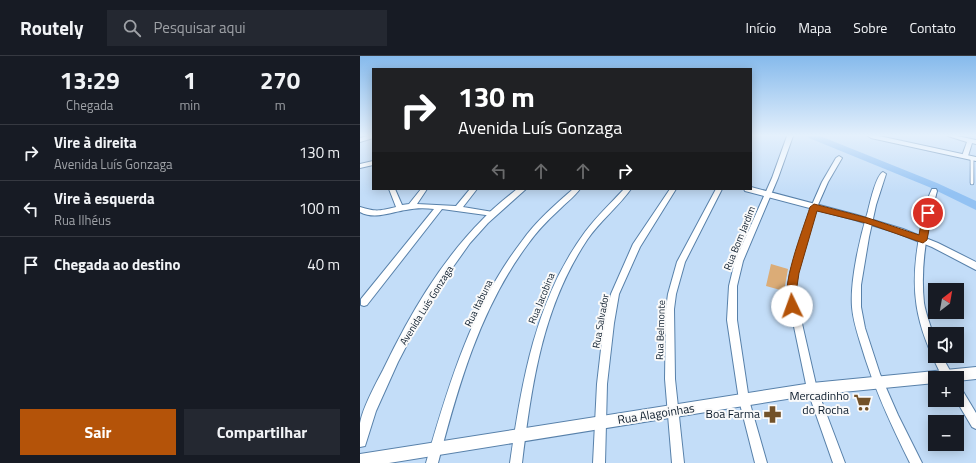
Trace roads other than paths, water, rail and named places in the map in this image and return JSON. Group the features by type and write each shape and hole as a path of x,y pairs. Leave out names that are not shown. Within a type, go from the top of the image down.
{"street":[{"name":"Rua Bom Jardim","path":"761,463 744,400 732,320 732,292 739,261 784,155"},
{"path":"960,155 974,159"},
{"path":"839,158 825,182 814,207 796,267 791,293 792,306 812,388 840,463"},
{"path":"360,166 372,163"},
{"path":"883,174 875,195 868,221 856,301 858,319 877,382 916,463"},
{"path":"392,190 400,208"},
{"path":"411,207 423,190"},
{"path":"458,209 473,190"},
{"name":"Avenida Luís Gonzaga","path":"360,441 371,409 406,334 439,280 474,233 521,190"},
{"name":"Rua Itabuna","path":"432,463 455,382 468,349 492,298 525,243 544,220 576,190"},
{"name":"Rua Jacobina","path":"516,463 532,358 538,332 550,297 564,270 583,240 627,190"},
{"name":"Rua Salvador","path":"599,463 602,384 609,322 615,294 636,246 672,190"},
{"name":"Rua Belmonte","path":"678,463 670,379 670,309 676,277 681,262 718,190"},
{"path":"751,190 868,221 923,240 976,266"},
{"path":"928,333 920,305 918,290 923,240 934,191"},
{"path":"360,209 369,214 411,207 458,209 493,214"},
{"path":"364,302 438,208"},
{"name":"Rua Alagoinhas","path":"964,375 976,373"},
{"name":"Rua Alagoinhas","path":"360,461 812,388 928,378"},
{"path":"964,403 976,423"}],"lane":[{"path":"972,183 974,159"}],"waterway":[{"path":"859,155 933,185 976,206"}],"place":[{"name":"Mercadinho do Rocha","path":"862,403"},
{"name":"Boa Farma","path":"773,414"}]}
